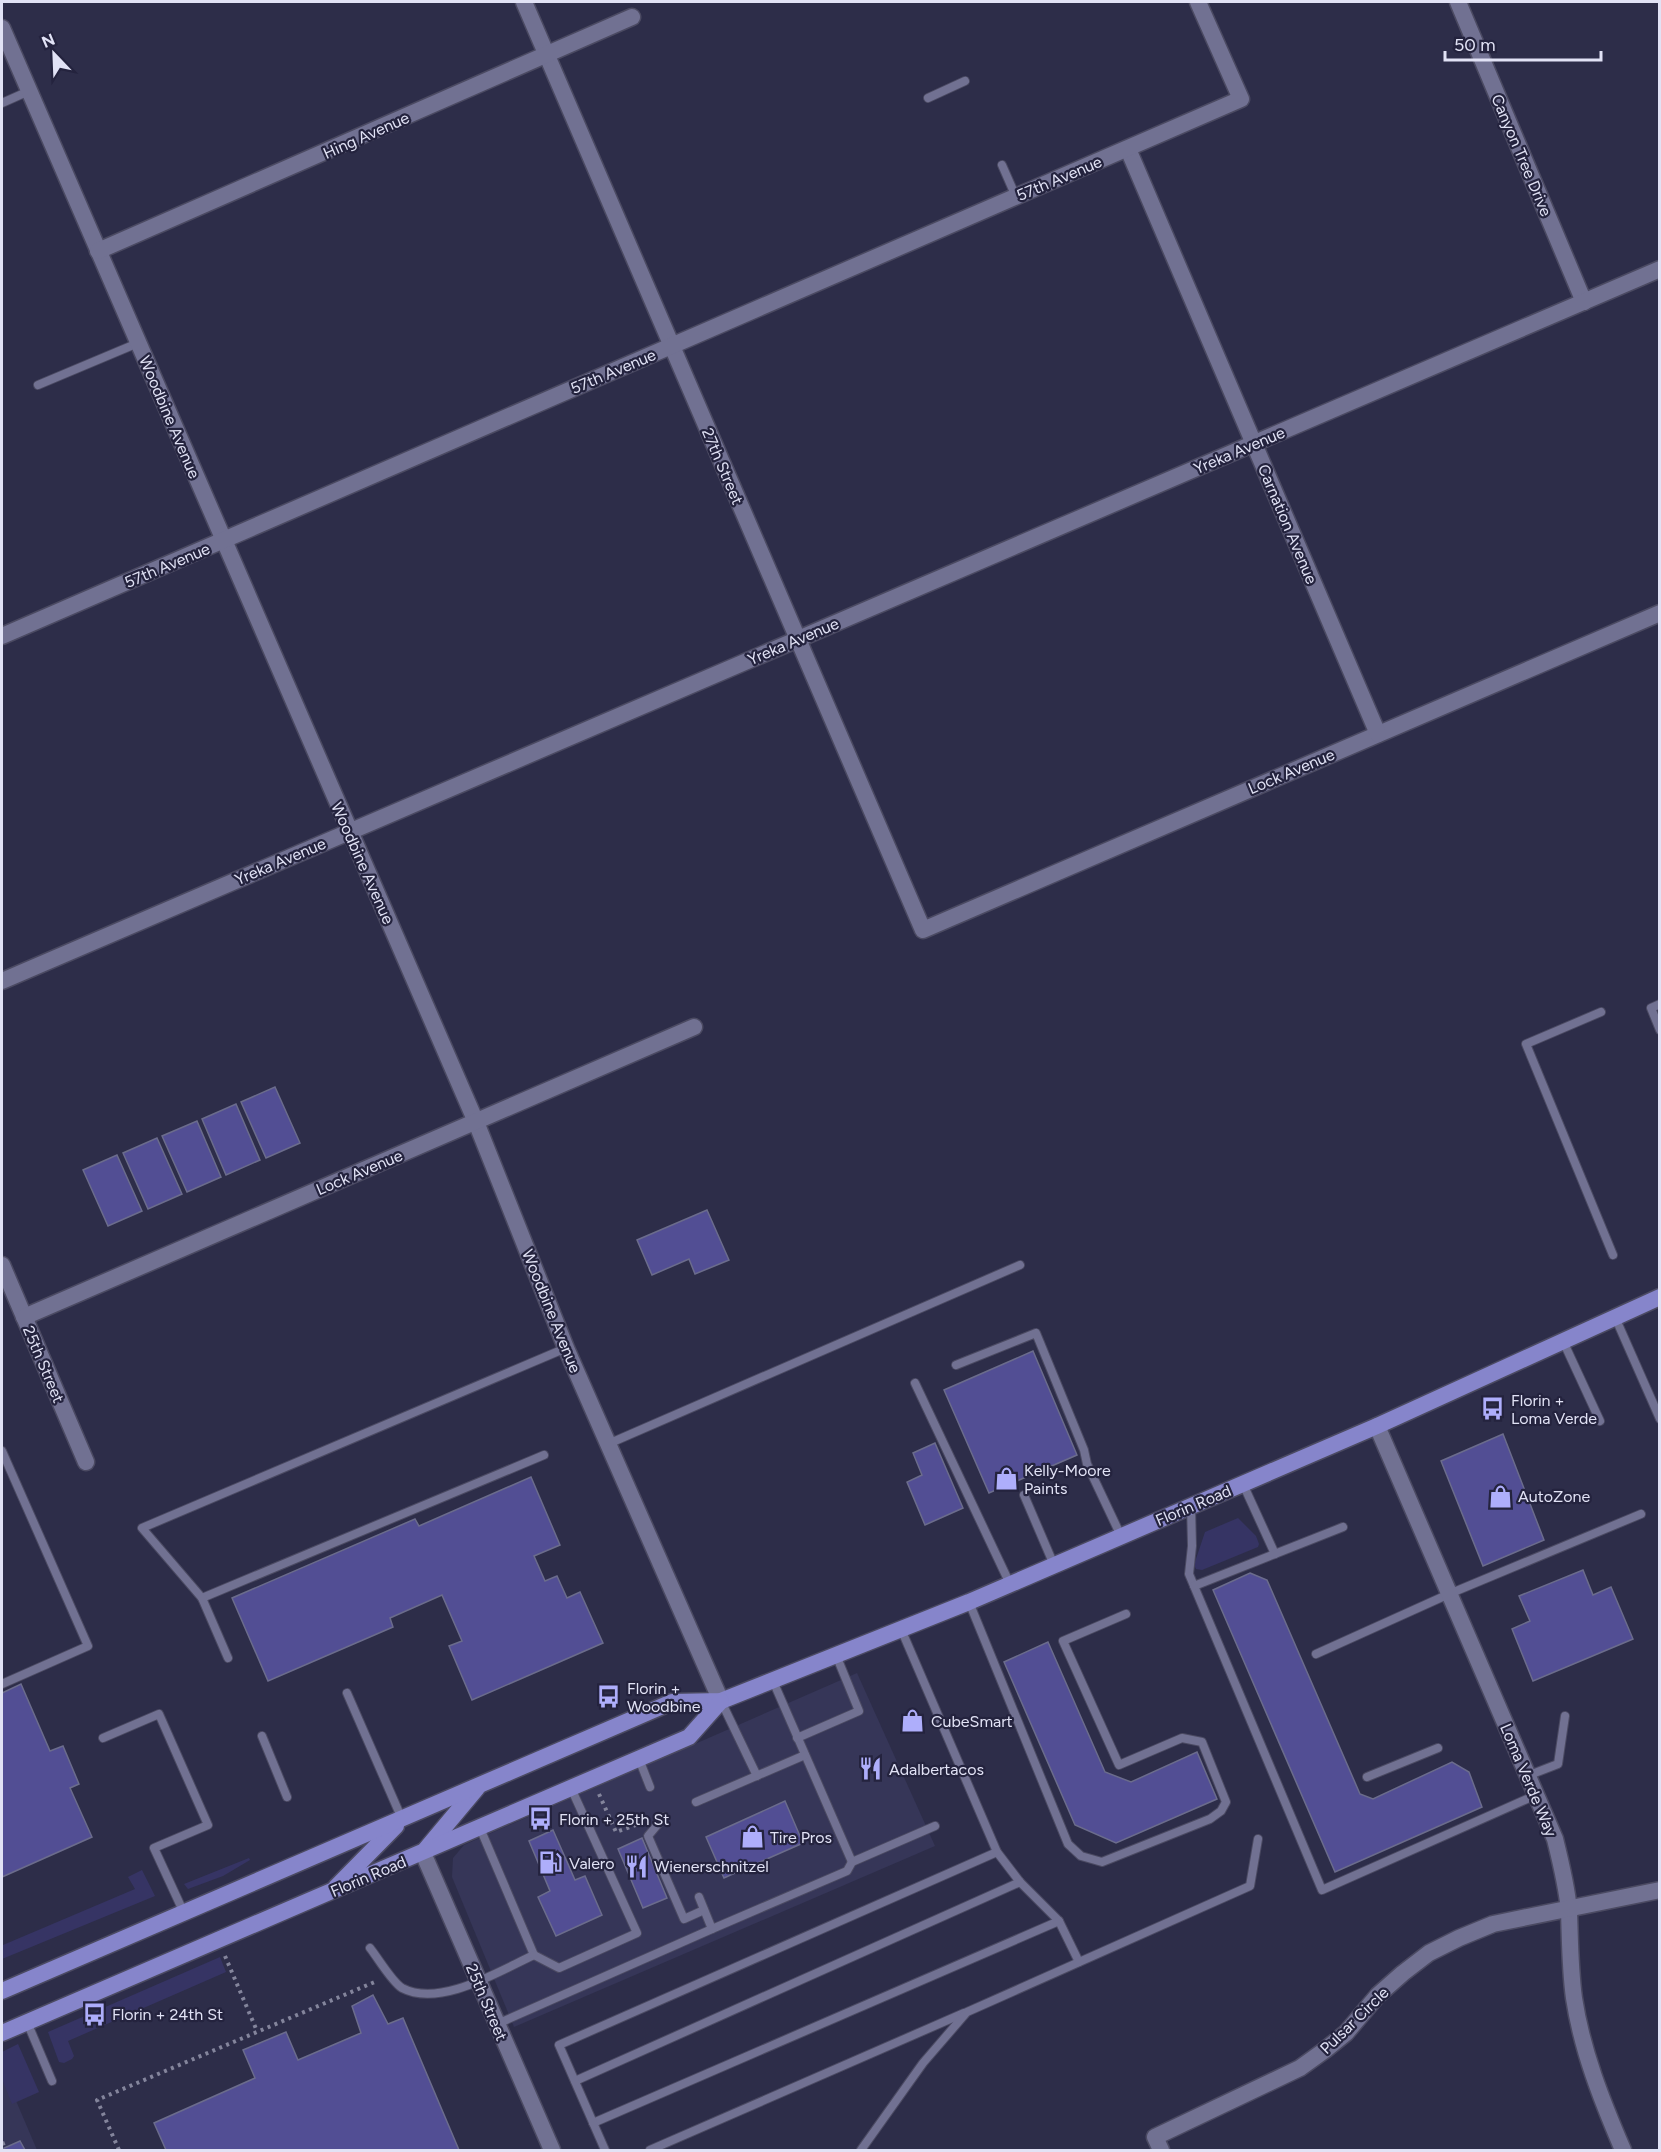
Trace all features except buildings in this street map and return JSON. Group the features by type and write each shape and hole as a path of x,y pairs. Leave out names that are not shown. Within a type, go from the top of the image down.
{"main road":[{"name":"Florin Road","path":"2,1991 672,1702 721,1701 969,1602 1377,1426 1659,1297"},
{"name":"Florin Road","path":"2,2033 688,1737 721,1701"},
{"path":"423,1853 479,1785"},
{"path":"332,1892 402,1819"}],"street":[{"name":"27th Street","path":"524,2 923,930"},
{"name":"57th Avenue","path":"2,636 1241,99 1198,2"},
{"name":"Canyon Tree Drive","path":"1459,4 1584,302"},
{"name":"Hing Avenue","path":"98,251 632,17"},
{"name":"Woodbine Avenue","path":"2,28 476,1122 566,1348 721,1701"},
{"name":"Carnation Avenue","path":"1128,148 1378,734"},
{"name":"Yreka Avenue","path":"2,981 1659,269"},
{"name":"Lock Avenue","path":"923,930 1659,613"},
{"name":"Lock Avenue","path":"24,1317 694,1027"},
{"name":"25th Street","path":"2,1265 86,1462"},
{"name":"Loma Verde Way","path":"1377,1426 1554,1839 1564,1876 1569,1910 1574,1999 1583,2041 1598,2090 1623,2151"},
{"name":"25th Street","path":"423,1853 552,2151"},
{"path":"1569,1910 1659,1890"},
{"name":"Pulsar Circle","path":"1161,2151 1155,2137 1300,2068 1325,2050 1346,2033 1378,1995 1429,1953 1493,1924 1569,1910"}],"lane":[{"path":"928,98 965,81"},
{"path":"2,103 29,91"},
{"path":"1002,165 1016,197"},
{"path":"38,385 138,343"},
{"path":"1659,1004 1650,1008 1659,1030"},
{"path":"1601,1012 1526,1044 1612,1255"},
{"path":"608,1444 1020,1265"},
{"path":"1615,1317 1659,1419"},
{"path":"956,1365 1036,1333 1084,1450 1087,1464 1121,1536"},
{"path":"1563,1341 1600,1421"},
{"path":"228,1659 202,1598 142,1528 566,1348"},
{"path":"915,1383 1010,1584"},
{"path":"2,1451 88,1646 2,1684"},
{"path":"202,1598 544,1455"},
{"path":"1242,1484 1275,1554"},
{"path":"1024,1495 1054,1565"},
{"path":"1191,1506 1192,1546 1189,1574 1322,1890 1536,1795"},
{"path":"1316,1653 1449,1594 1641,1514"},
{"path":"1194,1586 1342,1527"},
{"path":"969,1602 1068,1844 1081,1856 1102,1862 1210,1819 1221,1811 1226,1802 1202,1742 1194,1739 1182,1738 1119,1765 1063,1641 1126,1614"},
{"path":"901,1629 997,1852 1020,1882 1059,1921 1079,1962"},
{"path":"797,1738 859,1711 836,1655"},
{"path":"772,1681 852,1862"},
{"path":"347,1693 402,1819"},
{"path":"721,1701 757,1776"},
{"path":"104,1738 159,1714 208,1825 154,1848 184,1913"},
{"path":"1527,1776 1558,1764 1565,1716"},
{"path":"262,1736 287,1797"},
{"path":"1367,1777 1438,1748"},
{"path":"696,1802 805,1755"},
{"path":"639,1759 651,1786"},
{"path":"480,1828 534,1955 559,1968 637,1933 571,1788"},
{"path":"664,1817 648,1836 684,1919 704,1910"},
{"path":"497,2024 847,1871 852,1862 935,1826"},
{"path":"650,2151 1250,1886 1258,1839"},
{"path":"605,2151 559,2045 997,1852"},
{"path":"575,2081 1020,1882"},
{"path":"699,1897 712,1929"},
{"path":"593,2123 1059,1921"},
{"path":"370,1948 401,1987 423,1995 445,1993 534,1955"},
{"path":"861,2151 923,2063 968,2012"},
{"path":"27,2022 52,2081"}],"path":[{"path":"597,1790 616,1832 638,1823 643,1833"},
{"path":"223,1953 257,2031"},
{"path":"119,2151 97,2100 379,1980"},
{"path":"2,2144 7,2142"}],"shaded area":[{"path":"1238,1518 1256,1536 1258,1547 1202,1570 1196,1569 1194,1565 1205,1532"},
{"path":"857,1673 935,1846 514,2027 452,1877 453,1858 464,1845"},
{"path":"249,1858 250,1860 223,1876 188,1889 184,1884"},
{"path":"142,1870 155,1896 2,1959 2,1942 3,1945 135,1889 128,1877"},
{"path":"220,1957 226,1972 68,2041 74,2056 64,2063 59,2062 48,2032"},
{"path":"18,2044 39,2092 12,2104 2,2079 2,2052"},
{"path":"2,2068 37,2150 2,2150"}],"place":[{"name":"Florin + Loma Verde","path":"1493,1409"},
{"name":"Kelly-Moore Paints","path":"1006,1479"},
{"name":"AutoZone","path":"1500,1496"},
{"name":"Florin + Woodbine","path":"609,1697"},
{"name":"CubeSmart","path":"913,1721"},
{"name":"Adalbertacos","path":"871,1769"},
{"name":"Florin + 25th St","path":"541,1819"},
{"name":"Tire Pros","path":"752,1837"},
{"name":"Valero","path":"551,1863"},
{"name":"Wienerschnitzel","path":"636,1866"},
{"name":"Florin + 24th St","path":"94,2014"}]}
